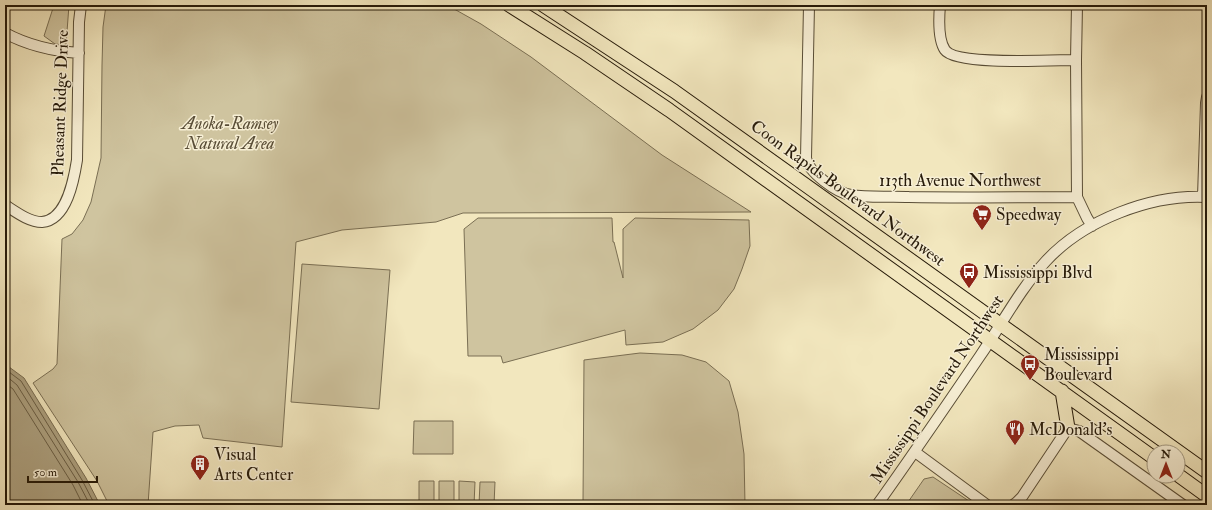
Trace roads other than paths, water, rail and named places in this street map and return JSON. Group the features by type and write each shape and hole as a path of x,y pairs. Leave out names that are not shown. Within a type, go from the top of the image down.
{"main road":[{"path":"509,5 585,53 662,106 1146,452"},
{"name":"Coon Rapids Boulevard Northwest","path":"543,5 674,91 1207,472"},
{"path":"1062,391 1068,428"},
{"path":"1186,481 1207,496"}],"street":[{"name":"Pheasant Ridge Drive","path":"5,205 28,219 42,222 51,219 56,215 66,202 73,183 78,145 81,5"},
{"name":"113th Avenue Northwest","path":"809,5 806,163 810,169 822,179 836,189 850,195 927,197 1077,197"},
{"path":"940,5 939,32 945,51 953,56 996,61 1076,60"},
{"path":"1077,5 1077,197 1092,226"},
{"path":"5,33 29,45 61,52 79,54"},
{"path":"1205,197 1207,97"},
{"name":"Mississippi Boulevard Northwest","path":"877,505 915,452 1030,281 1046,261 1064,244 1092,226 1122,212 1149,203 1175,198 1205,197"},
{"path":"1012,505 1022,497 1068,428 1080,431 1183,505"},
{"path":"915,452 987,505"}],"water":[{"path":"5,364 24,378 86,478 100,505 5,505"}],"place":[{"name":"Speedway","path":"982,231"},
{"name":"Mississippi Blvd","path":"969,289"},
{"name":"Mississippi Boulevard","path":"1030,381"},
{"name":"McDonald's","path":"1015,446"},
{"name":"Visual Arts Center","path":"200,481"}],"park label":[{"name":"Anoka-Ramsey Natural Area","path":"230,133"}]}
